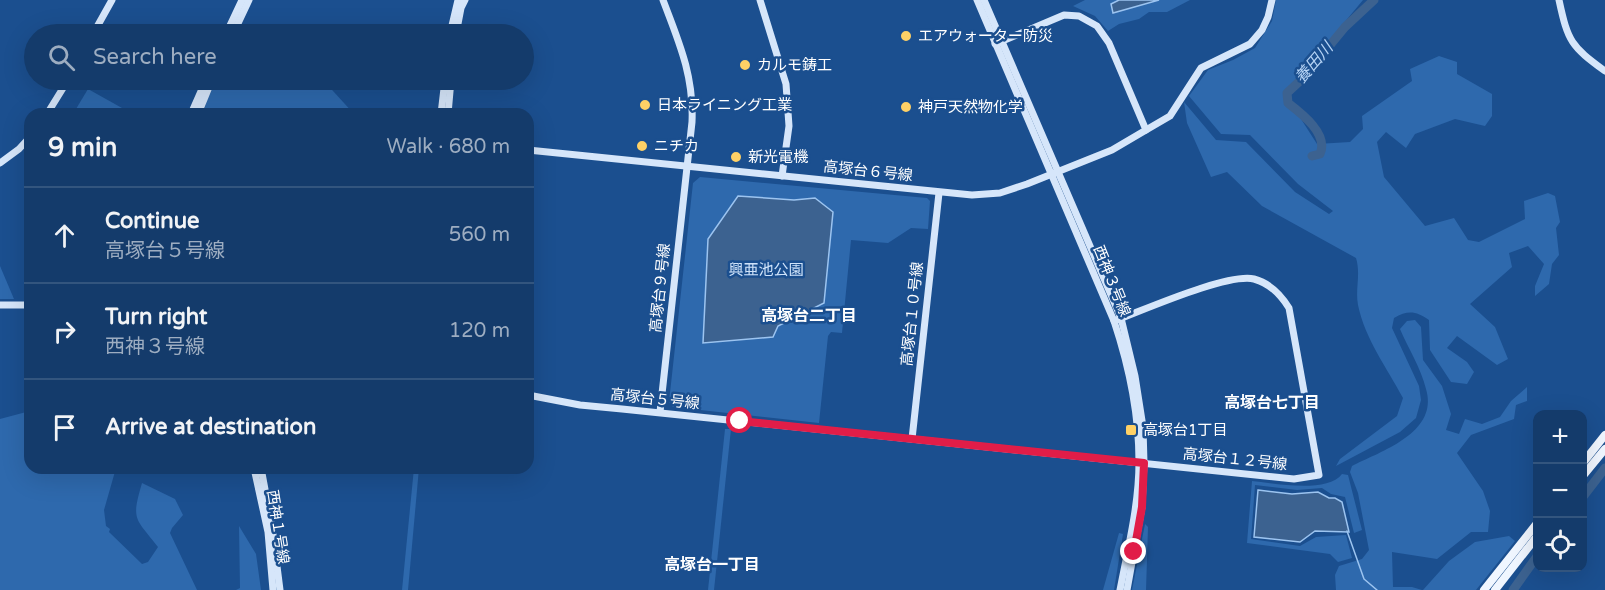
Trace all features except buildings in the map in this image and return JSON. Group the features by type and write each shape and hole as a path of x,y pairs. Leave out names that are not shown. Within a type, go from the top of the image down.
{"main road":[{"path":"1587,458 1605,435"},
{"path":"1587,471 1605,449"},
{"path":"1484,590 1533,528"},
{"path":"1495,590 1533,541"}],"street":[{"path":"99,24 112,0"},
{"path":"231,24 242,0"},
{"path":"238,24 249,0"},
{"path":"452,24 458,0"},
{"path":"458,24 465,0"},
{"name":"高塚台９号線","path":"660,412 693,97 684,55 663,0"},
{"path":"760,0 786,84 789,126 782,176"},
{"name":"西神３号線","path":"977,0 998,42 1117,320 1130,378 1142,463 1142,507 1127,590"},
{"name":"西神３号線","path":"984,0 998,42"},
{"name":"高塚台６号線","path":"534,151 939,193 972,195 1000,193 1113,150 1170,116 1201,68 1250,44 1262,30 1272,0"},
{"path":"1559,0 1572,44 1605,71"},
{"path":"998,42 1064,15 1079,16 1097,26 1109,43 1146,130"},
{"path":"51,108 62,90"},
{"path":"193,108 201,90"},
{"path":"200,108 208,90"},
{"path":"442,108 444,90"},
{"path":"449,108 450,90"},
{"path":"0,163 24,144"},
{"name":"高塚台１０号線","path":"912,439 939,193"},
{"name":"高塚台１２号線","path":"1117,320 1219,282 1238,278 1256,280 1271,287 1283,298 1289,308 1319,475 1294,479 1142,463"},
{"path":"0,305 24,305"},
{"name":"高塚台５号線","path":"534,396 580,405 1142,463"},
{"name":"西神３号線","path":"1120,590 1142,463"},
{"name":"西神１号線","path":"255,474 268,532 273,590"},
{"name":"西神１号線","path":"262,474 280,590"}],"green space":[{"path":"1085,0 1119,0 1111,4 1113,12 1159,0 1190,0 1167,12 1149,12 1139,19 1119,24 1108,31 1095,16 1073,6"},
{"path":"1276,0 1363,0 1285,94 1317,144 1350,142 1363,129 1362,116 1412,81 1410,69 1439,56 1457,62 1457,74 1492,94 1492,116 1485,126 1455,119 1415,134 1406,148 1386,132 1377,142 1384,177 1425,226 1454,218 1468,240 1479,242 1525,219 1524,201 1548,193 1555,196 1560,222 1556,228 1559,255 1552,264 1549,284 1535,296 1535,286 1544,264 1528,246 1509,253 1512,267 1470,304 1495,327 1508,359 1497,365 1457,336 1447,348 1467,362 1474,372 1467,384 1451,382 1430,350 1429,320 1412,313 1394,318 1392,328 1419,386 1421,400 1416,418 1400,432 1336,466 1340,459 1397,416 1403,398 1371,341 1361,318 1357,299 1356,258 1262,206 1227,172 1211,177 1187,123 1184,102 1216,140 1246,142 1295,192 1329,214 1333,211 1298,184 1250,135 1221,134 1189,96 1208,70 1255,48 1272,21"},
{"path":"87,90 90,90 122,108 77,108"},
{"path":"212,90 332,90 349,108 205,108"},
{"name":"興亜池公園","path":"700,177 927,198 930,201 928,229 911,228 888,243 851,240 842,333 831,332 828,336 819,423 673,407 669,402 693,183"},
{"path":"0,266 14,299 0,299"},
{"path":"1415,320 1421,327 1423,360 1442,386 1451,414 1446,430 1459,434 1465,419 1482,424 1500,417 1511,401 1527,387 1527,401 1516,405 1514,419 1471,435 1457,453 1483,491 1490,511 1488,532 1471,532 1437,559 1392,552 1393,587 1412,587 1422,590 1336,590 1335,575 1339,566 1362,559 1369,550 1358,493 1350,472 1352,466 1392,447 1405,438 1416,429 1424,417 1428,404 1424,381 1400,329 1407,321"},
{"path":"24,413 24,474 114,474 104,510 106,526 110,529 109,532 142,564 148,562 158,547 137,518 137,505 142,483 175,499 183,515 170,533 197,590 0,590 0,419"},
{"path":"725,429 731,429 714,590 708,590"},
{"path":"413,474 418,474 408,590 402,590"},
{"path":"1342,474 1348,475 1362,530 1354,533 1345,497 1331,494 1322,488 1297,490 1255,485 1251,539 1300,546 1316,537 1346,535 1352,558 1338,562 1330,554 1247,543 1252,481 1312,486 1335,480"},
{"path":"1145,524 1148,527 1146,590 1132,590"},
{"path":"239,526 256,554 261,590 236,590 240,588"},
{"path":"1119,533 1123,534 1114,590 1103,590"},
{"path":"1509,536 1515,541 1476,590 1423,590 1449,561 1475,542"}],"shaded area":[{"path":"1119,0 1159,0 1113,13 1111,4"},
{"path":"738,196 794,200 815,198 833,212 824,303 778,326 773,337 703,343 708,239"},
{"path":"1258,490 1292,494 1318,492 1329,498 1335,498 1342,502 1349,532 1315,531 1300,542 1254,537"}],"waterway":[{"name":"養田川","path":"1312,156 1320,154 1321,139 1312,125 1288,103 1287,93 1302,79 1345,27 1374,0"},
{"path":"1587,491 1605,468"},
{"path":"1347,531 1364,579 1377,590"},
{"path":"1513,590 1533,562"}],"place":[{"name":"エアウォーター防災","path":"906,36"},
{"name":"カルモ鋳工","path":"745,65"},
{"name":"日本ライニング工業","path":"645,105"},
{"name":"神戸天然物化学","path":"906,107"},
{"name":"ニチカ","path":"642,146"},
{"name":"新光電機","path":"736,157"},
{"name":"高塚台1丁目","path":"1131,430"}],"district":[{"name":"高塚台二丁目","path":"809,316"},
{"name":"高塚台七丁目","path":"1272,403"},
{"name":"高塚台一丁目","path":"712,565"}],"route":[{"path":"740,421 1144,463 1142,507 1134,552"}]}
